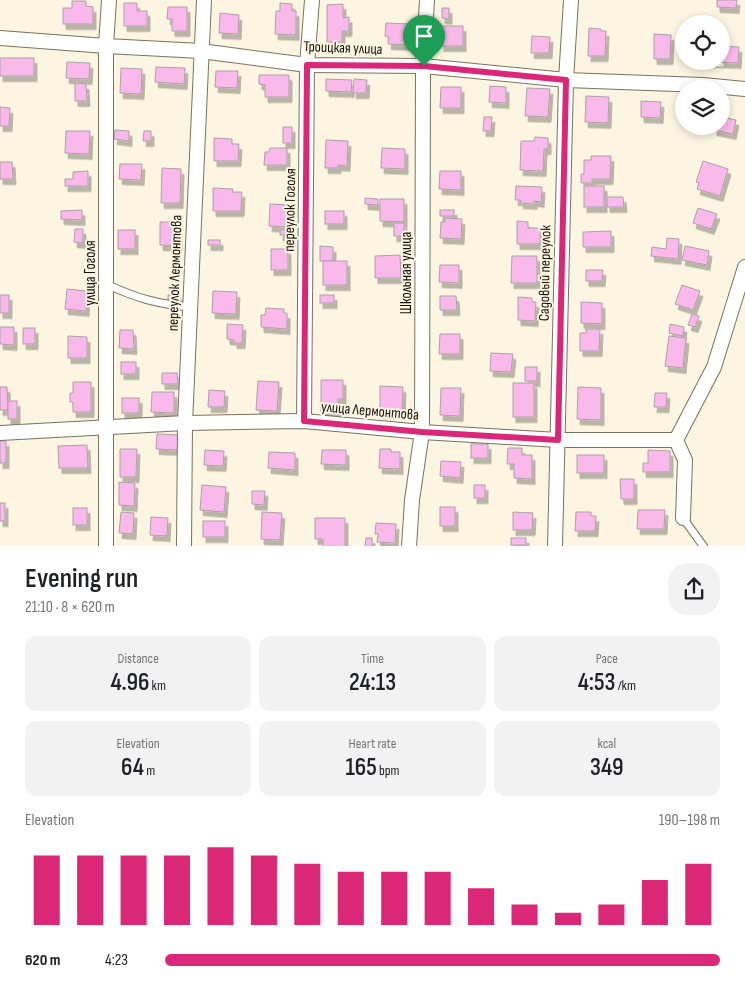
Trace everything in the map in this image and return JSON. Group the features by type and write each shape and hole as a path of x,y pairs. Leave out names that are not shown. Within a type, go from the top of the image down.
{"street":[{"name":"улица Гоголя","path":"106,546 106,46 109,0"},
{"name":"переулок Лермонтова","path":"184,546 190,307 204,0"},
{"name":"переулок Гоголя","path":"304,421 307,65 312,0"},
{"name":"Школьная улица","path":"410,546 412,500 422,432 424,66 427,0"},
{"name":"Садовый переулок","path":"555,546 566,80 570,0"},
{"name":"Троицкая улица","path":"0,38 201,51 307,65 424,66 566,80 704,85 745,89"},
{"path":"682,518 685,460 676,440 714,367 745,267"},
{"name":"улица Лермонтова","path":"0,433 186,423 304,421 422,432 558,440 676,440"}],"lane":[{"path":"106,284 131,296 162,304 190,307"},
{"path":"682,518 704,546"}],"building":[{"path":"717,0 737,0 736,8 717,7"},
{"path":"72,1 86,1 86,6 93,7 93,24 63,24 63,8 72,8"},
{"path":"124,3 137,3 137,11 147,11 147,26 124,26"},
{"path":"280,3 292,4 292,11 296,11 296,35 275,34 276,11 280,11"},
{"path":"343,4 343,18 349,17 349,31 342,31 342,42 327,42 327,5"},
{"path":"168,7 187,7 187,31 172,31 172,19 167,19"},
{"path":"442,8 449,8 449,19 442,18"},
{"path":"220,13 239,15 238,34 219,33"},
{"path":"386,23 410,24 409,45 388,44 389,37 385,36"},
{"path":"441,26 463,26 463,46 441,46"},
{"path":"589,28 606,31 605,56 588,56"},
{"path":"654,34 671,35 670,59 654,59"},
{"path":"532,36 550,37 549,53 531,53"},
{"path":"730,46 739,47 738,63 730,63"},
{"path":"0,58 34,58 34,76 0,76"},
{"path":"67,62 90,63 89,79 66,78"},
{"path":"156,67 185,68 184,84 155,82"},
{"path":"121,68 142,69 141,94 120,93"},
{"path":"216,71 238,71 237,88 215,87"},
{"path":"259,75 289,75 289,97 265,97 265,85 259,84"},
{"path":"326,79 352,80 351,92 326,91"},
{"path":"354,79 367,80 366,93 353,93"},
{"path":"75,83 86,84 87,101 75,101"},
{"path":"490,86 506,87 506,103 489,102"},
{"path":"441,87 461,87 461,108 440,108"},
{"path":"527,88 550,89 548,117 525,116"},
{"path":"586,96 609,97 608,123 585,122"},
{"path":"641,101 661,102 660,118 641,117"},
{"path":"0,107 10,108 9,126 0,126"},
{"path":"484,117 492,117 491,131 483,131"},
{"path":"730,119 736,120 733,134 730,133"},
{"path":"283,127 292,127 292,143 283,143"},
{"path":"115,130 129,131 129,141 114,139"},
{"path":"66,131 90,131 89,154 65,153"},
{"path":"144,131 151,131 151,141 143,141"},
{"path":"535,137 548,138 548,149 544,149 543,171 520,170 521,141 534,141"},
{"path":"214,138 232,139 232,144 239,144 238,161 214,161"},
{"path":"326,140 348,141 347,166 338,165 338,168 325,168"},
{"path":"270,148 287,148 287,165 264,165 265,152 269,152"},
{"path":"382,148 405,149 405,169 381,168"},
{"path":"591,156 611,156 610,179 592,179 592,183 581,183 581,174 584,174 584,160 591,160"},
{"path":"703,161 728,169 720,196 697,189 699,183 696,182"},
{"path":"0,162 12,162 13,179 0,179"},
{"path":"120,164 142,164 141,180 119,179"},
{"path":"162,168 181,169 180,203 161,203"},
{"path":"88,171 88,186 65,186 65,179 73,179 73,172"},
{"path":"440,171 461,171 461,190 439,189"},
{"path":"516,186 542,187 541,202 534,201 534,204 520,203 521,200 515,200"},
{"path":"584,186 604,186 604,207 584,207"},
{"path":"213,188 233,189 232,192 242,192 241,211 213,211"},
{"path":"607,197 623,197 624,207 607,207"},
{"path":"365,198 378,199 378,205 365,204"},
{"path":"380,199 404,199 404,222 380,221"},
{"path":"270,204 290,205 289,227 269,226"},
{"path":"698,208 717,214 711,229 693,223"},
{"path":"82,210 82,220 61,219 61,211"},
{"path":"440,210 454,210 454,216 440,216"},
{"path":"325,211 344,211 344,224 325,224"},
{"path":"445,218 462,219 461,239 440,238 441,222 445,222"},
{"path":"517,221 528,222 528,228 540,228 540,244 517,244"},
{"path":"160,222 179,222 179,246 160,245"},
{"path":"394,223 404,223 404,236 394,236"},
{"path":"75,229 83,229 83,243 74,242"},
{"path":"118,230 135,230 135,249 118,249"},
{"path":"280,230 291,230 291,235 280,235"},
{"path":"611,231 611,247 583,247 583,232"},
{"path":"667,238 679,239 678,259 651,256 652,247 666,249"},
{"path":"208,240 220,240 220,245 208,245"},
{"path":"320,246 333,247 333,261 320,261"},
{"path":"685,246 709,251 707,265 682,260"},
{"path":"271,249 288,249 288,270 271,270"},
{"path":"400,255 401,278 375,278 375,256"},
{"path":"512,256 537,256 537,283 511,283"},
{"path":"323,261 347,261 347,285 323,285"},
{"path":"440,265 459,265 459,283 439,282"},
{"path":"586,270 603,270 602,281 586,281"},
{"path":"682,285 700,291 693,310 675,304"},
{"path":"67,289 87,291 86,311 65,309"},
{"path":"213,291 237,292 236,314 212,313"},
{"path":"0,295 9,295 9,313 0,313"},
{"path":"168,295 180,295 180,303 168,302"},
{"path":"320,295 334,295 334,303 320,303"},
{"path":"440,296 456,296 457,310 440,310"},
{"path":"518,297 532,298 532,302 536,302 535,321 518,320"},
{"path":"581,302 602,303 602,324 581,323"},
{"path":"266,308 284,309 284,313 287,313 287,329 261,327 261,315 265,315"},
{"path":"692,314 699,316 695,327 688,325"},
{"path":"227,324 243,325 242,343 234,343 234,340 227,339"},
{"path":"670,324 684,327 683,336 669,333"},
{"path":"0,327 14,327 14,345 0,344"},
{"path":"23,328 35,328 35,344 23,344"},
{"path":"586,329 600,329 599,351 580,351 580,333 586,333"},
{"path":"120,330 133,330 134,349 119,348"},
{"path":"440,334 460,334 460,354 439,354"},
{"path":"68,336 87,337 87,358 68,358"},
{"path":"669,336 686,338 683,368 665,366"},
{"path":"491,353 513,354 511,372 490,371"},
{"path":"121,362 136,362 136,374 121,374"},
{"path":"525,367 537,367 537,381 525,381"},
{"path":"162,373 177,373 178,384 162,384"},
{"path":"321,380 343,380 343,399 338,399 338,412 321,413"},
{"path":"258,381 279,382 277,411 256,410"},
{"path":"73,382 91,382 91,412 73,412 73,402 70,402 70,393 73,393"},
{"path":"513,383 534,383 534,417 513,417"},
{"path":"380,386 403,387 402,413 380,413"},
{"path":"0,387 7,387 8,410 0,410"},
{"path":"578,387 601,388 601,420 577,419"},
{"path":"441,388 461,388 460,416 440,415"},
{"path":"209,390 225,391 224,407 208,407"},
{"path":"152,392 174,392 174,413 151,412"},
{"path":"655,393 667,393 666,407 654,407"},
{"path":"122,398 139,398 139,413 122,413"},
{"path":"8,401 17,401 17,419 8,419"},
{"path":"157,434 180,435 179,450 156,449"},
{"path":"0,441 6,441 6,463 0,463"},
{"path":"471,444 488,444 488,458 471,458"},
{"path":"87,445 88,468 59,468 58,446"},
{"path":"508,448 522,448 522,455 532,455 532,479 514,478 514,464 507,464"},
{"path":"120,449 137,449 136,477 120,477"},
{"path":"380,449 391,449 391,452 400,452 400,469 379,468"},
{"path":"205,450 224,451 223,466 204,465"},
{"path":"322,450 346,450 346,465 321,464"},
{"path":"648,450 670,451 670,472 643,472 643,463 648,463"},
{"path":"269,452 295,453 295,470 268,468"},
{"path":"577,455 604,455 604,473 577,473"},
{"path":"441,461 461,462 460,478 440,476"},
{"path":"620,479 634,479 634,499 621,499"},
{"path":"119,482 135,483 134,506 119,505"},
{"path":"202,485 226,487 224,512 200,510"},
{"path":"474,485 485,485 485,498 474,498"},
{"path":"252,491 265,491 264,505 252,504"},
{"path":"0,503 5,503 5,521 0,521"},
{"path":"440,507 455,507 455,526 440,526"},
{"path":"73,508 87,508 87,525 73,525"},
{"path":"638,510 665,510 664,529 637,529"},
{"path":"121,512 134,513 133,534 119,533"},
{"path":"262,512 282,513 280,540 261,539"},
{"path":"513,512 533,513 532,530 513,530"},
{"path":"576,512 591,512 591,516 596,516 595,531 575,531"},
{"path":"151,517 168,518 167,536 150,535"},
{"path":"315,518 345,518 345,546 323,546 323,539 315,539"},
{"path":"203,521 225,521 225,537 203,537"},
{"path":"376,523 396,524 395,543 377,542 378,534 375,534"},
{"path":"366,538 372,538 372,546 365,546"},
{"path":"511,538 526,538 526,545 511,545"}],"route":[{"path":"307,65 424,66 566,80 558,440 422,432 304,421 307,65"}]}
